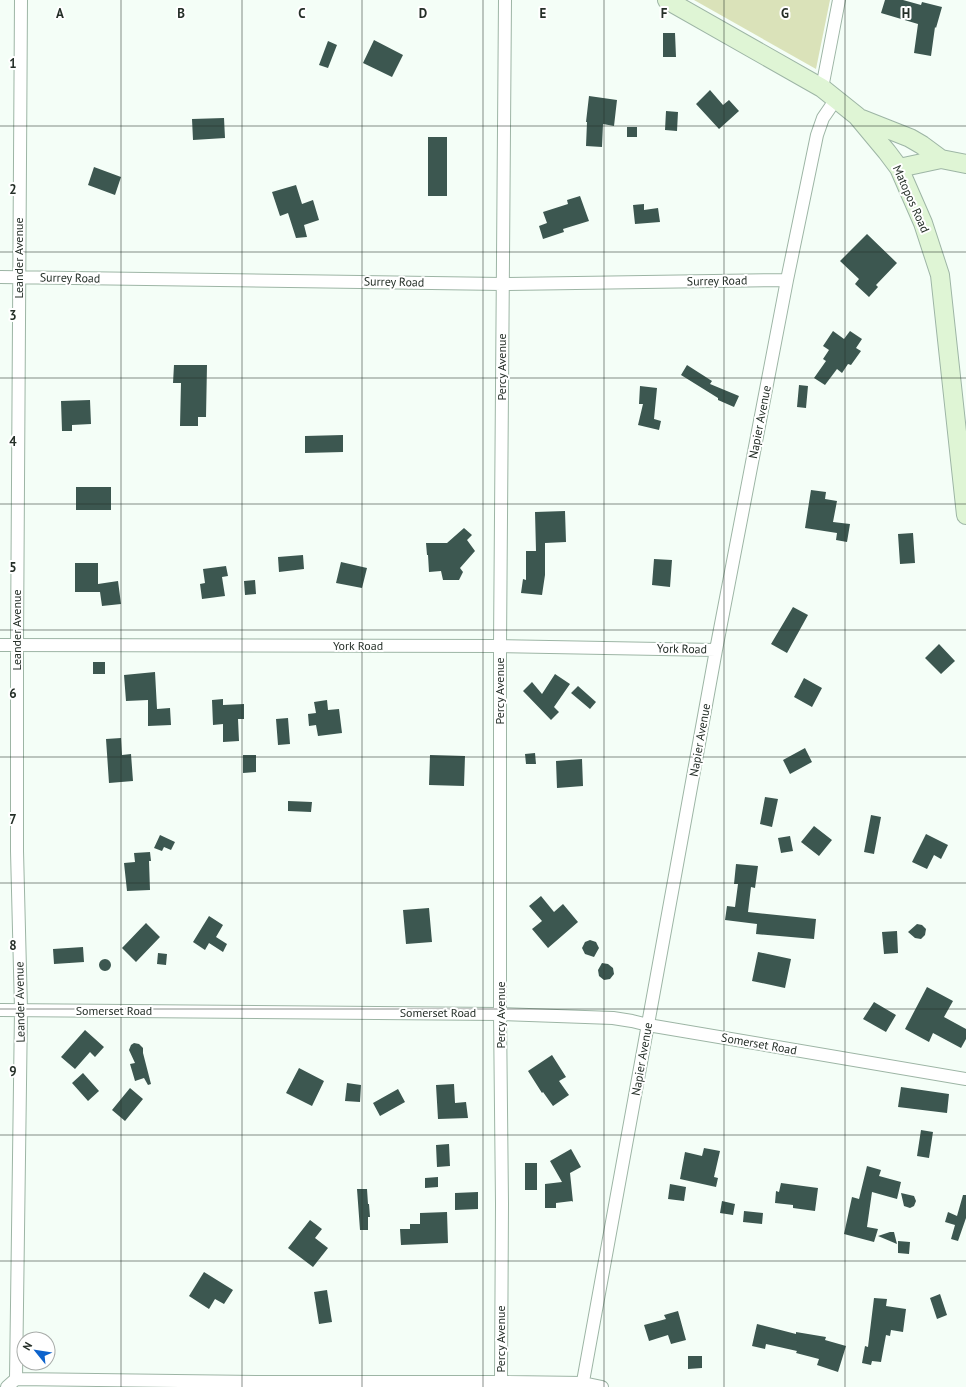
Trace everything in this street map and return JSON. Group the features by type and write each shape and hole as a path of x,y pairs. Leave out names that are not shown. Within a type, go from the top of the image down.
{"main road":[{"name":"Matopos Road","path":"667,0 829,93 857,116 899,168 923,223 940,276 966,516"},
{"path":"857,116 910,138 941,159"},
{"path":"899,168 941,159 966,164"}],"street":[{"name":"Leander Avenue","path":"11,1383 21,1010 17,851 17,645 21,0"},
{"name":"Percy Avenue","path":"501,1382 502,1195 500,1014 500,646 504,0"},
{"path":"829,93 839,0"},
{"name":"Napier Avenue","path":"583,1385 716,650 787,280 817,135 829,93"},
{"name":"Surrey Road","path":"0,277 502,284 787,280"},
{"name":"York Road","path":"0,645 500,646 716,650"},
{"name":"Somerset Road","path":"0,1010 500,1014 613,1018 966,1079"},
{"path":"11,1383 501,1382 602,1387"}],"green space":[{"path":"694,0 830,0 816,69"}],"building":[{"path":"885,0 903,0 921,5 922,2 942,7 936,28 935,27 931,56 914,53 918,24 881,13"},
{"path":"663,33 675,33 676,57 663,57"},
{"path":"374,40 403,55 392,77 363,63"},
{"path":"328,41 337,45 328,68 319,65"},
{"path":"710,90 723,105 729,100 739,111 719,129 696,104"},
{"path":"589,96 617,100 614,126 603,124 602,147 586,146 586,122"},
{"path":"666,111 678,112 677,131 665,130"},
{"path":"224,118 225,138 193,140 192,119"},
{"path":"627,127 637,127 637,137 627,137"},
{"path":"428,137 447,137 447,196 428,196"},
{"path":"94,167 121,177 115,195 88,185"},
{"path":"296,185 302,204 313,200 319,220 304,225 307,237 296,238 288,213 280,216 272,192"},
{"path":"580,196 589,221 563,229 564,232 543,239 539,226 547,223 543,212 568,204 567,200"},
{"path":"644,204 644,210 658,208 660,222 635,224 633,205"},
{"path":"867,234 897,263 876,285 878,287 869,297 855,284 859,279 840,261"},
{"path":"833,331 844,339 850,331 862,339 856,348 861,351 851,365 848,364 842,373 837,369 825,385 814,378 826,361 823,359 829,350 823,346"},
{"path":"174,365 207,365 206,417 198,417 198,426 180,426 181,383 173,383"},
{"path":"687,365 712,381 710,384 739,396 734,407 718,400 718,398 681,375"},
{"path":"799,385 808,386 806,408 797,407"},
{"path":"640,386 657,388 654,419 661,421 659,430 638,425 643,404 639,404"},
{"path":"90,400 91,424 72,425 72,431 62,431 61,401"},
{"path":"343,435 343,452 305,453 305,436"},
{"path":"76,487 111,487 111,510 76,510"},
{"path":"811,490 826,492 825,499 837,501 833,522 850,524 847,542 836,540 837,533 805,528"},
{"path":"565,511 566,542 545,543 545,575 542,595 521,593 523,579 526,580 526,551 536,551 535,512"},
{"path":"464,528 472,535 467,540 475,551 460,568 463,572 459,580 443,580 441,571 429,572 426,543 447,543"},
{"path":"913,533 915,563 900,564 898,534"},
{"path":"303,555 304,569 279,572 278,557"},
{"path":"654,559 672,560 670,587 652,585"},
{"path":"341,562 367,568 362,588 336,583"},
{"path":"75,563 98,563 98,584 118,581 121,604 102,606 100,592 75,592"},
{"path":"226,566 228,576 222,577 225,596 202,599 200,584 205,583 203,569"},
{"path":"255,580 256,594 245,595 244,581"},
{"path":"793,607 808,615 787,653 771,644"},
{"path":"939,644 955,661 941,674 925,658"},
{"path":"93,662 105,662 105,674 93,674"},
{"path":"155,672 157,709 170,708 171,725 148,726 148,700 126,701 124,675"},
{"path":"555,674 570,684 554,707 559,712 551,720 523,691 532,682 542,694"},
{"path":"804,678 822,688 812,707 794,697"},
{"path":"578,686 596,702 590,709 571,693"},
{"path":"223,699 223,705 244,704 244,719 238,719 239,741 223,742 223,724 213,725 212,700"},
{"path":"327,700 328,710 339,709 342,733 318,736 316,725 309,726 308,714 316,713 314,702"},
{"path":"288,718 290,744 278,745 276,719"},
{"path":"121,738 122,755 131,754 133,781 109,783 106,739"},
{"path":"805,748 812,762 790,774 783,760"},
{"path":"535,753 536,764 526,764 525,754"},
{"path":"243,755 256,755 256,772 243,773"},
{"path":"430,755 465,756 464,786 429,785"},
{"path":"582,759 583,786 557,788 556,761"},
{"path":"765,797 778,799 772,827 760,824"},
{"path":"288,801 312,802 311,812 288,811"},
{"path":"871,815 881,817 874,854 864,852"},
{"path":"814,826 832,840 819,856 801,842"},
{"path":"926,834 948,845 941,859 934,855 927,869 912,862"},
{"path":"160,835 175,842 171,850 164,847 162,851 154,848"},
{"path":"790,836 793,851 781,853 778,838"},
{"path":"150,852 150,890 127,891 124,863 135,862 134,853"},
{"path":"736,864 758,866 755,888 751,887 748,912 816,919 814,939 756,934 757,924 725,920 727,906 735,907 738,884 734,884"},
{"path":"541,896 554,912 563,904 578,922 548,948 532,929 542,921 529,906"},
{"path":"429,908 432,942 406,944 403,910"},
{"path":"209,916 223,925 216,937 227,944 223,952 209,943 205,950 193,942"},
{"path":"146,923 160,937 136,962 122,948"},
{"path":"917,924 922,925 926,929 925,935 921,939 915,938 908,932"},
{"path":"897,931 898,953 884,954 882,932"},
{"path":"590,940 596,942 599,948 594,957 585,954 582,948 585,942"},
{"path":"83,947 84,962 54,964 53,949"},
{"path":"758,952 791,959 785,988 752,981"},
{"path":"158,953 167,954 166,965 157,964"},
{"path":"105,959 109,961 111,965 109,969 105,971 101,969 99,965 101,961"},
{"path":"602,963 608,964 613,968 614,974 610,979 604,980 599,976 598,970"},
{"path":"927,987 953,1001 944,1017 966,1029 966,1039 961,1048 933,1033 929,1042 905,1029"},
{"path":"874,1002 896,1015 886,1032 863,1019"},
{"path":"85,1030 104,1047 95,1057 90,1052 75,1069 61,1057"},
{"path":"134,1043 139,1044 143,1048 151,1084 148,1085 144,1078 135,1081 130,1064 135,1063 129,1050 131,1045"},
{"path":"552,1055 566,1077 559,1081 569,1095 553,1106 543,1092 542,1093 528,1071"},
{"path":"299,1068 324,1081 312,1106 286,1093"},
{"path":"83,1073 99,1091 88,1101 72,1083"},
{"path":"347,1083 361,1085 360,1102 345,1101"},
{"path":"454,1084 455,1103 466,1102 468,1118 438,1119 436,1085"},
{"path":"901,1087 949,1094 947,1113 898,1107"},
{"path":"130,1088 143,1099 125,1121 112,1110"},
{"path":"398,1089 405,1102 380,1116 373,1103"},
{"path":"921,1130 933,1132 929,1158 917,1156"},
{"path":"449,1144 450,1166 437,1167 436,1145"},
{"path":"704,1148 720,1151 714,1177 718,1178 716,1187 680,1179 685,1152 702,1156"},
{"path":"571,1149 581,1167 570,1173 573,1202 556,1203 556,1208 545,1208 545,1184 562,1182 550,1161"},
{"path":"525,1163 537,1163 537,1190 525,1190"},
{"path":"867,1166 881,1170 879,1176 901,1182 897,1199 872,1192 867,1227 878,1229 874,1242 844,1234 852,1197 859,1199"},
{"path":"438,1177 438,1187 425,1188 425,1178"},
{"path":"781,1183 818,1188 815,1211 793,1208 793,1205 775,1203 776,1191 779,1192"},
{"path":"670,1184 686,1187 684,1201 668,1199"},
{"path":"357,1189 367,1189 370,1217 368,1217 368,1230 360,1230"},
{"path":"478,1192 478,1209 455,1210 455,1193"},
{"path":"901,1193 914,1196 916,1201 914,1206 910,1208 904,1206"},
{"path":"963,1195 966,1195 966,1218 958,1241 951,1239 955,1225 945,1222 948,1212 957,1216"},
{"path":"722,1201 735,1204 733,1215 720,1213"},
{"path":"744,1211 763,1213 762,1224 743,1222"},
{"path":"447,1212 448,1243 401,1245 400,1229 410,1229 410,1224 420,1224 420,1213"},
{"path":"310,1220 322,1229 315,1238 328,1248 313,1267 288,1248"},
{"path":"894,1232 897,1244 878,1236"},
{"path":"898,1241 910,1242 909,1254 898,1253"},
{"path":"204,1272 233,1290 224,1304 215,1299 209,1309 189,1296"},
{"path":"327,1290 332,1322 319,1324 314,1292"},
{"path":"940,1294 947,1315 937,1319 930,1298"},
{"path":"874,1298 887,1299 886,1306 906,1309 903,1332 891,1330 890,1336 886,1335 881,1362 872,1361 871,1365 862,1363 865,1346 868,1347"},
{"path":"678,1311 686,1340 671,1344 668,1335 649,1341 644,1325 666,1319 664,1315"},
{"path":"757,1324 796,1334 796,1332 826,1337 825,1340 846,1346 838,1372 817,1365 819,1359 796,1353 797,1351 766,1344 765,1349 752,1346"},
{"path":"688,1356 702,1356 702,1368 688,1369"}]}
